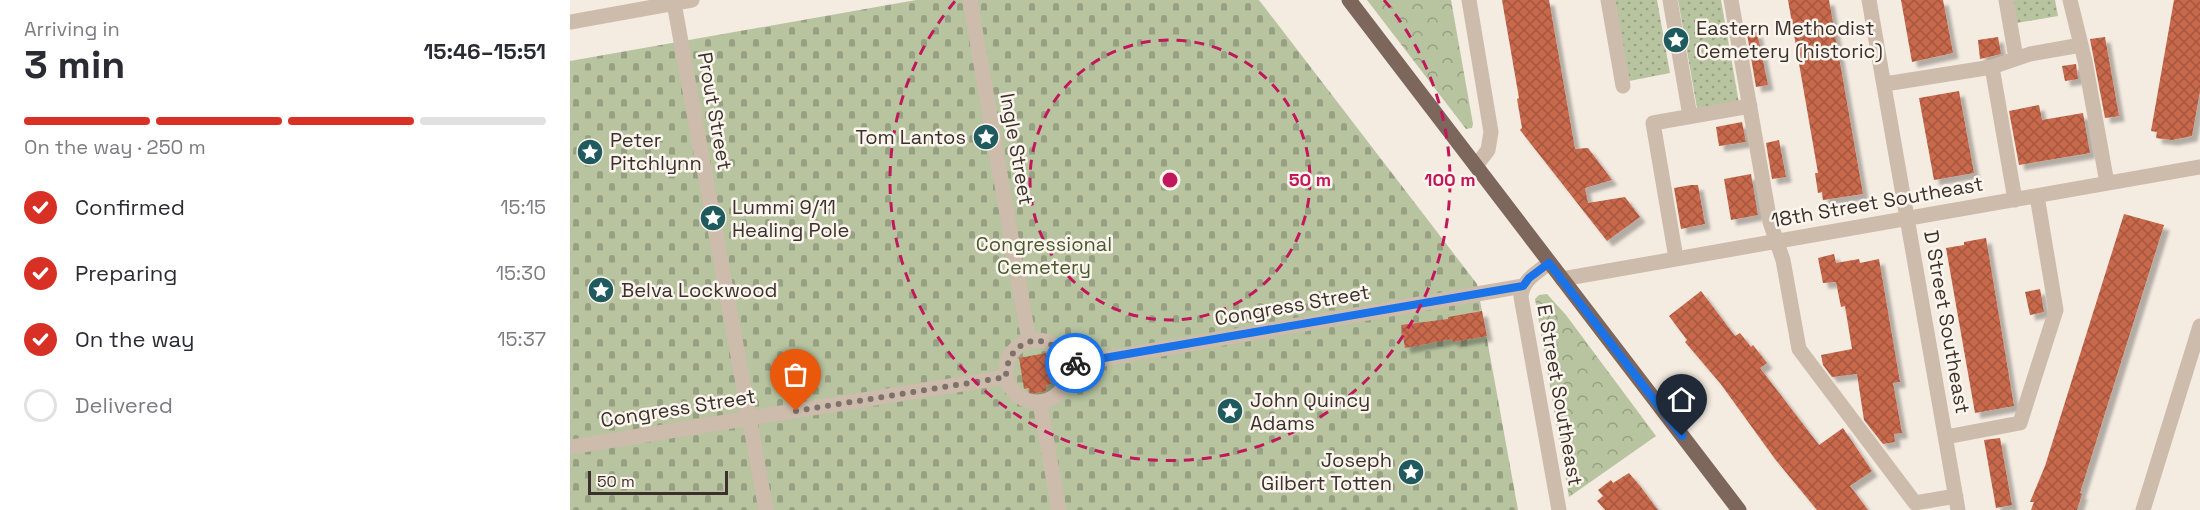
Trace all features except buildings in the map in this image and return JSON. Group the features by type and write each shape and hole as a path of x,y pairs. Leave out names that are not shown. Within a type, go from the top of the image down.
{"main road":[{"path":"1349,0 1739,510"}],"street":[{"path":"570,22 692,0"},
{"name":"Ingle Street","path":"970,0 1029,341"},
{"path":"1469,0 1491,132 1488,150 1476,166"},
{"path":"1608,0 1623,86"},
{"path":"1670,0 1690,116"},
{"path":"1731,0 1770,222 1783,260 1799,349 1916,503 1957,503"},
{"name":"D Street Southeast","path":"1869,0 1957,503"},
{"path":"2006,0 2016,58"},
{"path":"2070,0 2108,183"},
{"name":"Prout Street","path":"666,3 766,510"},
{"path":"1885,84 1992,67 2016,58 2081,45"},
{"path":"1992,67 2015,200"},
{"path":"1676,258 1653,123 1750,106"},
{"name":"18th Street Southeast","path":"1562,279 2200,167"},
{"path":"1946,437 2020,423 2056,310 2037,196"},
{"name":"E Street Southeast","path":"1549,263 1529,278 1523,286 1522,303 1559,510"},
{"name":"Congress Street","path":"1068,365 1523,286"},
{"path":"2143,510 2200,326"},
{"path":"1039,340 1057,348 1064,355 1068,365 1065,385 1059,394 1040,403 1022,399 1009,385 1006,377 1009,358 1021,345 1029,341 1039,340"},
{"name":"Congress Street","path":"570,447 1006,377"},
{"path":"1040,403 1059,510"}],"green space":[{"name":"Congressional Cemetery","path":"916,0 1259,0 1477,284 1518,510 570,510 570,61"},
{"path":"1367,0 1451,0 1472,128 1466,129"},
{"path":"1615,0 1657,0 1670,73 1629,81"},
{"path":"1678,0 1721,0 1739,103 1697,108"},
{"path":"2013,0 2055,0 2058,16 2017,23"},
{"path":"1547,294 1566,315 1656,436 1569,497 1535,299 1539,295"}],"way so far":[{"path":"796,411 1006,377 1009,358 1021,345 1029,341 1039,340 1049,343 1064,355 1068,365 1075,363"}],"place":[{"name":"Eastern Methodist Cemetery (historic)","path":"1676,40"},
{"name":"Tom Lantos","path":"986,137"},
{"name":"Peter Pitchlynn","path":"590,152"},
{"name":"Lummi 9/11 Healing Pole","path":"713,218"},
{"name":"Belva Lockwood","path":"601,290"},
{"name":"John Quincy Adams","path":"1230,411"},
{"name":"Joseph Gilbert Totten","path":"1411,472"}],"route":[{"path":"1075,363 1523,286 1529,278 1549,263 1682,436"}]}
